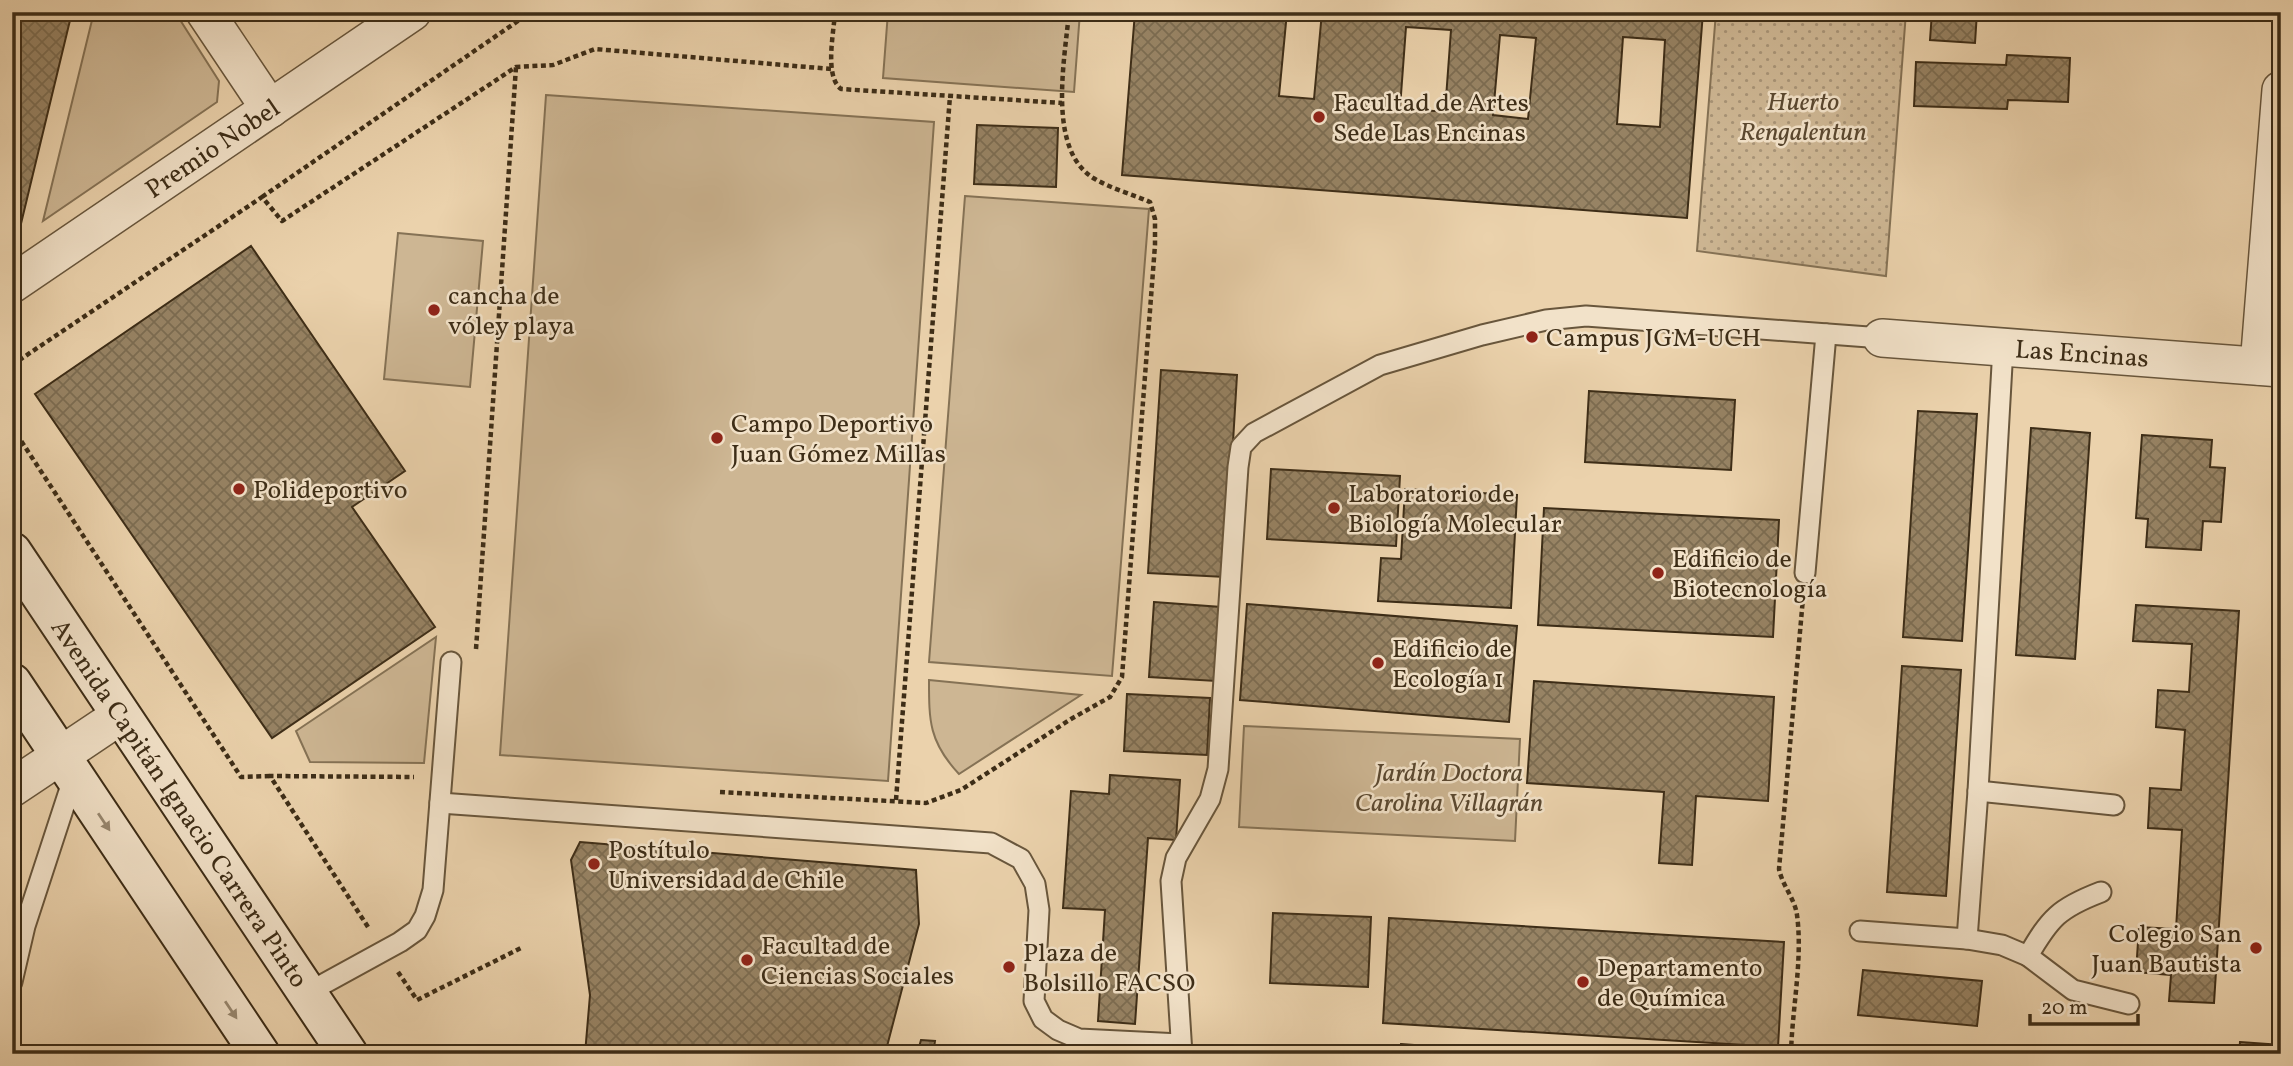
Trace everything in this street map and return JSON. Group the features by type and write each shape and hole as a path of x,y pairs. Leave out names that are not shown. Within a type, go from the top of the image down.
{"street":[{"path":"205,12 270,109"},
{"name":"Premio Nobel","path":"12,284 412,12"},
{"path":"2270,367 2281,90"},
{"name":"Las Encinas","path":"1882,338 2270,367"},
{"name":"Avenida Capitán Ignacio Carrera Pinto","path":"12,552 348,1054"},
{"path":"12,683 260,1054"},
{"path":"14,785 67,767 121,715"}],"lane":[{"path":"440,803 991,843 1021,859 1035,884 1040,910 1034,1001 1043,1019 1058,1030 1079,1038 1181,1049 1171,881 1176,858 1210,799 1218,769 1238,467 1241,447 1254,433 1380,365 1482,335 1546,320 1586,316 1882,338"},
{"path":"1805,573 1826,334"},
{"path":"1967,939 2003,347"},
{"path":"307,993 417,930 425,916 433,890 451,662"},
{"path":"12,982 67,767"},
{"path":"1978,790 2114,805"},
{"path":"2028,956 2046,924 2075,902 2101,892"},
{"path":"1860,931 1967,939 2002,945 2028,956 2073,990 2129,1004"}],"path":[{"path":"12,365 531,12"},
{"path":"835,12 831,69 834,81 841,89 1062,103"},
{"path":"706,791 926,803 961,790 1110,697 1122,677 1155,219 1150,202 1094,179 1081,167 1065,138 1062,103 1069,12"},
{"path":"262,197 282,221 516,66 553,65 595,49 831,69"},
{"path":"475,662 516,66"},
{"path":"896,800 950,96"},
{"path":"12,426 241,777 440,777"},
{"path":"1791,1054 1797,912 1779,869 1805,573"},
{"path":"270,776 417,1000 523,947"}],"green space":[{"path":"94,12 175,12 219,81 217,102 43,221"},
{"path":"888,12 1080,12 1074,92 883,78"},
{"name":"Huerto Rengalentun","path":"1716,12 1906,12 1886,276 1697,251"},
{"name":"Campo Deportivo Juan Gómez Millas","path":"546,95 934,122 888,781 500,755"},
{"path":"965,196 1149,209 1112,676 929,662"},
{"name":"cancha de vóley playa","path":"398,233 483,241 470,387 384,379"},
{"path":"436,637 424,763 310,762 296,731"},
{"path":"929,680 1081,695 959,774 936,741 929,707"},
{"name":"Jardín Doctora Carolina Villagrán","path":"1244,726 1520,739 1515,841 1239,827"}],"building":[{"path":"16,12 72,12 19,232 12,230 12,26"},
{"name":"Facultad de Artes Sede Las Encinas","path":"1135,12 1287,12 1279,96 1314,99 1322,12 1703,12 1687,218 1122,175","holes":["1406,27 1451,30 1445,112 1400,108","1500,35 1536,38 1528,119 1493,115","1623,37 1665,40 1660,127 1617,124"]},
{"path":"1932,12 1977,12 1975,43 1930,40"},
{"path":"2055,12 2152,12 2151,21 2055,15"},
{"path":"2007,55 2070,58 2068,102 2008,100 2007,109 1914,106 1916,62 2006,65"},
{"path":"977,125 1058,128 1056,187 974,184"},
{"name":"Polideportivo","path":"251,246 405,471 352,507 435,627 272,738 35,394"},
{"path":"1161,370 1237,375 1225,577 1148,573"},
{"path":"1589,391 1735,400 1731,470 1585,462"},
{"path":"1918,411 1977,414 1962,641 1903,637"},
{"path":"2031,428 2090,433 2075,659 2016,655"},
{"path":"2142,435 2212,440 2210,467 2225,468 2221,522 2203,521 2201,550 2146,547 2148,519 2136,518"},
{"name":"Laboratorio de Biología Molecular","path":"1271,469 1400,476 1396,546 1267,539"},
{"path":"1405,489 1517,495 1511,608 1378,601 1381,558 1401,559"},
{"name":"Edificio de Biotecnología","path":"1544,508 1779,520 1773,637 1538,625"},
{"path":"1154,602 1221,607 1216,681 1149,677"},
{"name":"Edificio de Ecología 1","path":"1247,604 1517,626 1509,722 1240,700"},
{"path":"2136,605 2239,611 2214,1003 2169,1001 2171,975 2136,972 2139,927 2176,929 2182,830 2148,828 2150,788 2181,790 2185,730 2156,727 2158,690 2189,692 2192,644 2133,641"},
{"path":"1902,666 1961,670 1946,896 1887,892"},
{"path":"1534,681 1774,697 1768,801 1696,796 1692,865 1659,863 1664,792 1527,783"},
{"path":"1127,694 1210,698 1207,755 1124,751"},
{"path":"2281,770 2281,818 2277,817"},
{"path":"1110,775 1180,780 1176,840 1148,838 1135,1024 1098,1021 1105,910 1063,908 1071,791 1109,794"},
{"name":"Facultad de Ciencias Sociales","path":"580,842 916,870 919,924 885,1054 585,1054 590,995 571,860"},
{"path":"1273,913 1371,917 1368,987 1270,983"},
{"name":"Departamento de Química","path":"1389,918 1784,942 1778,1047 1383,1023"},
{"path":"1863,970 1982,981 1977,1026 1858,1015"},
{"name":"Facultad de Ciencias Sociales","path":"921,1040 935,1041 933,1054 917,1054"},
{"path":"2240,1042 2281,1045 2281,1054 2239,1054"},
{"path":"1401,1044 1480,1050 1479,1054 1400,1054"}],"place":[{"name":"Facultad de Artes Sede Las Encinas","path":"1319,117"},
{"name":"cancha de vóley playa","path":"434,310"},
{"name":"Campus JGM-UCH","path":"1532,337"},
{"name":"Campo Deportivo Juan Gómez Millas","path":"717,438"},
{"name":"Polideportivo","path":"239,489"},
{"name":"Laboratorio de Biología Molecular","path":"1334,508"},
{"name":"Edificio de Biotecnología","path":"1658,573"},
{"name":"Edificio de Ecología 1","path":"1378,663"},
{"name":"Postítulo Universidad de Chile","path":"594,864"},
{"name":"Colegio San Juan Bautista","path":"2256,948"},
{"name":"Facultad de Ciencias Sociales","path":"747,960"},
{"name":"Plaza de Bolsillo FACSO","path":"1009,967"},
{"name":"Departamento de Química","path":"1583,982"}]}
